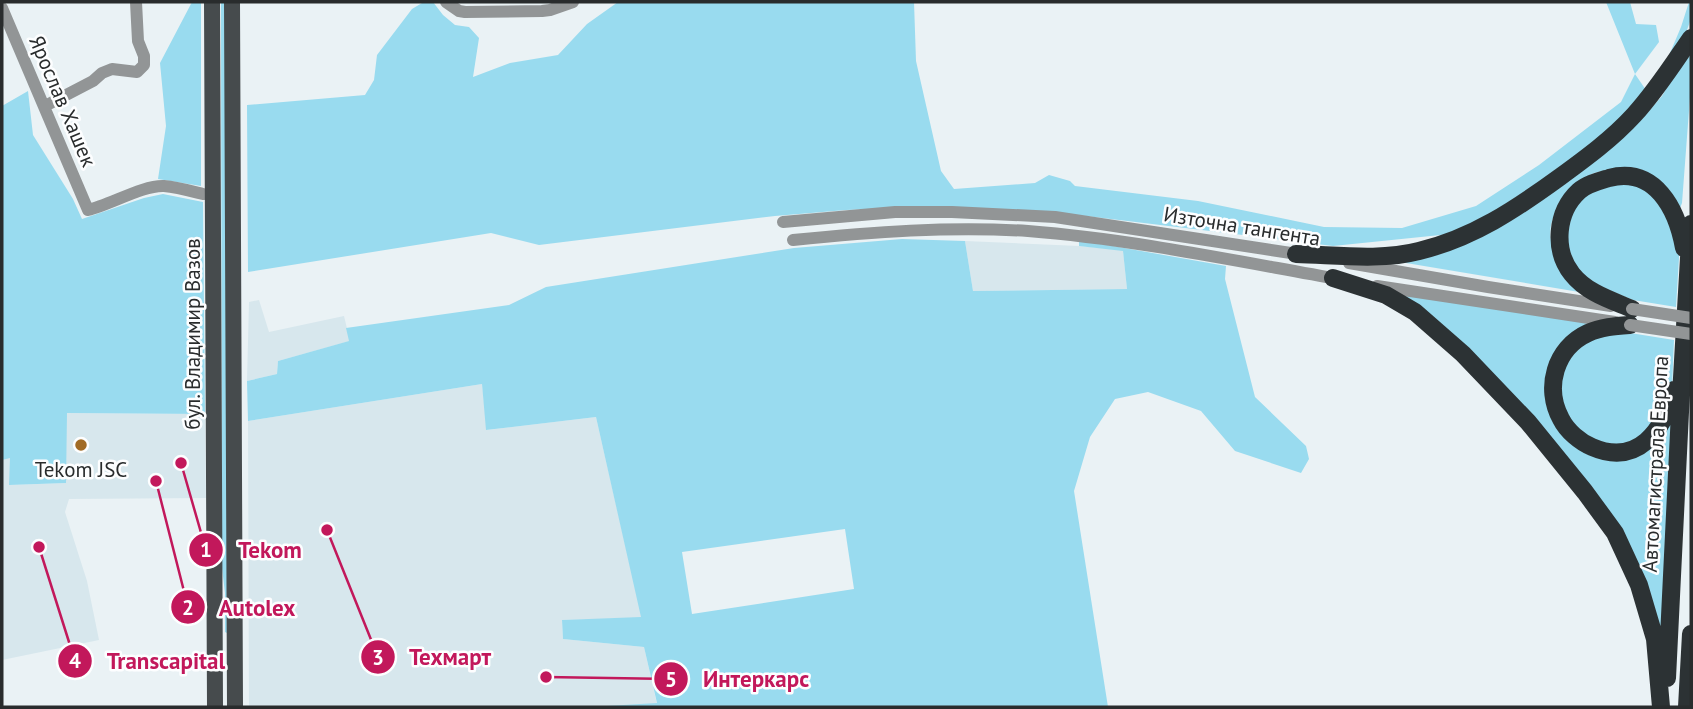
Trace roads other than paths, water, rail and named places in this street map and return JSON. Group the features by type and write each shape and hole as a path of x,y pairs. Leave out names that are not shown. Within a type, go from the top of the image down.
{"highway":[{"path":"1296,254 1378,257 1417,252 1455,241 1493,223 1599,149 1633,116 1664,79 1691,38"},
{"path":"1684,353 1664,422 1650,439 1636,449 1617,453 1601,451 1584,444 1561,420 1555,404 1553,378 1558,362 1569,346 1590,331 1614,326 1631,317 1586,288 1565,262 1561,250 1562,219 1580,191 1596,182 1617,176 1637,177 1654,186 1668,202 1677,220 1684,245 1687,276"},
{"name":"Автомагистрала Европа","path":"1663,707 1691,224"},
{"path":"1334,278 1386,295 1415,312 1463,354 1528,422 1585,492 1615,533 1639,585 1655,639 1663,707"},
{"path":"1687,707 1691,634"}],"main road":[{"name":"бул. Владимир Вазов","path":"212,2 215,707"},
{"name":"бул. Владимир Вазов","path":"232,2 235,707"}],"street":[{"path":"2,6 13,2"},
{"path":"45,107 93,81 102,73 112,69 137,72 145,65 138,41 136,2"},
{"path":"446,2 459,11 479,13 542,11 573,2"},
{"name":"Ярослав Хашек","path":"2,6 88,210 148,188 163,186 204,194"},
{"name":"Източна тангента","path":"783,222 895,212 1055,217 1488,287 1631,317 1691,334"},
{"name":"Източна тангента","path":"793,240 903,231 1026,231 1140,245 1407,291 1631,317 1691,318"}],"place":[{"name":"Tekom JSC","path":"81,445"},
{"name":"Tekom","path":"181,463"},
{"name":"Autolex","path":"156,481"},
{"name":"Техмарт","path":"327,530"},
{"name":"Transcapital","path":"39,547"},
{"name":"Интеркарс","path":"546,677"}]}
